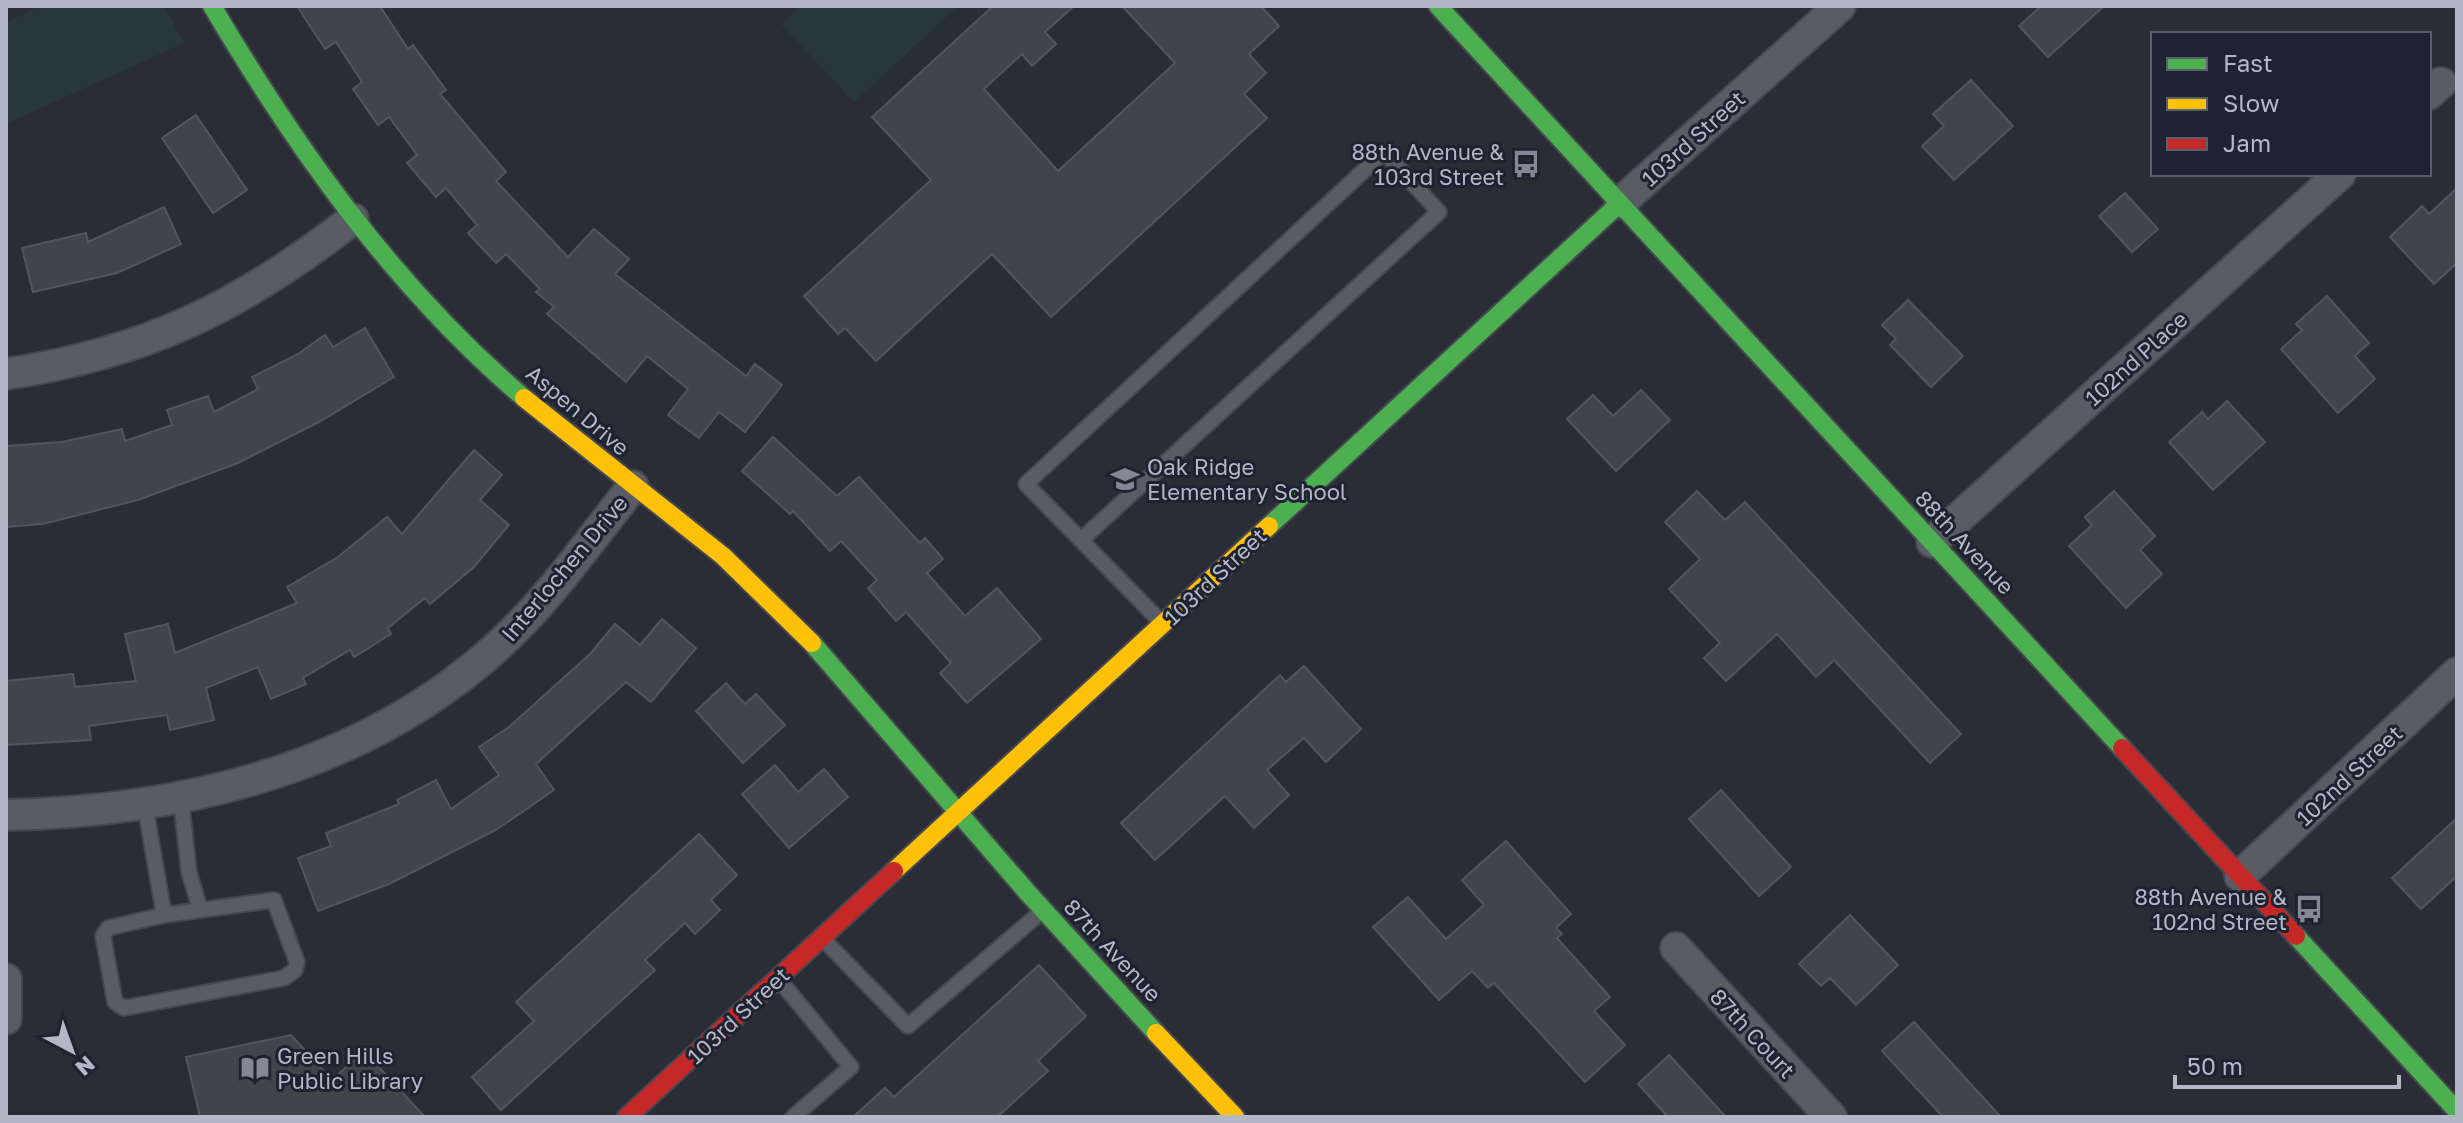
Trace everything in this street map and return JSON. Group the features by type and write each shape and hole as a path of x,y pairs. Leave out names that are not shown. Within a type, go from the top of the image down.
{"street":[{"name":"Aspen Drive","path":"212,6 269,99 353,219 448,327 557,427 754,585 960,811"},
{"name":"88th Avenue","path":"1438,6 2457,1111"},
{"name":"103rd Street","path":"627,1117 1620,203 1840,6"},
{"name":"102nd Place","path":"1932,542 2338,176"},
{"path":"6,374 112,352 177,330 264,283 353,219"},
{"name":"Interlochen Drive","path":"6,815 64,814 145,805 181,800 256,781 326,755 421,706 508,635 633,486"},
{"name":"102nd Street","path":"2240,876 2457,673"},
{"name":"87th Avenue","path":"960,811 1044,910 1235,1117"},
{"name":"87th Court","path":"1676,948 1831,1117"},
{"path":"6,979 6,1019"}],"lane":[{"path":"1081,540 1439,212 1384,152 1026,484 1163,624"},
{"path":"181,800 189,872 200,909"},
{"path":"145,805 164,915"},
{"path":"274,900 297,962 295,970 284,978 124,1008 112,994 103,936 108,928 164,915 274,900"},
{"path":"822,938 908,1026 1044,910"},
{"path":"778,978 851,1067 793,1117"}],"shaded area":[{"path":"40,6 164,6 184,43 6,124 6,23"},
{"path":"800,6 958,6 854,102 781,24"}],"building":[{"path":"297,6 380,6 408,49 413,45 446,90 440,94 506,172 496,181 568,257 594,229 629,259 615,274 746,376 755,364 782,385 745,432 719,412 699,438 668,415 688,389 647,356 626,382 547,314 554,307 536,292 540,289 506,254 496,263 468,233 477,225 446,188 436,197 407,163 417,155 389,117 378,125 353,89 362,82 336,42 325,49"},
{"path":"993,6 1074,6 1045,32 1056,44 1032,66 1022,54 984,89 1058,171 1175,63 1122,6 1261,6 1279,26 1249,54 1266,73 1244,94 1267,118 1051,317 992,254 876,361 845,328 838,334 804,296 931,180 872,117"},
{"path":"2041,6 2104,6 2048,57 2019,26"},
{"path":"1971,80 2013,126 1954,180 1922,146 1944,126 1933,114"},
{"path":"196,115 247,190 213,213 162,138"},
{"path":"2457,188 2457,263 2434,284 2390,237 2422,206 2429,214"},
{"path":"2125,193 2158,229 2132,252 2099,216"},
{"path":"164,207 181,244 117,273 33,292 22,248 86,233 88,242"},
{"path":"2327,296 2369,343 2355,356 2375,379 2338,413 2281,349 2302,330 2296,324"},
{"path":"1908,300 1963,356 1931,387 1890,345 1896,339 1882,325"},
{"path":"365,328 394,377 319,422 238,463 138,500 43,524 6,527 6,446 62,442 122,429 125,441 172,425 167,410 208,396 214,412 258,389 252,377 298,354 325,335 333,347"},
{"path":"1641,390 1670,420 1616,471 1567,419 1593,395 1613,416"},
{"path":"2227,401 2265,442 2213,490 2169,442 2202,412 2208,419"},
{"path":"773,437 837,496 859,477 920,543 925,538 943,559 927,573 965,616 997,588 1041,639 967,703 940,673 951,663 906,612 896,621 868,588 877,580 841,541 830,551 793,511 790,514 742,471"},
{"path":"474,450 502,475 480,500 509,525 474,567 430,604 425,598 388,628 391,634 354,657 350,650 303,678 306,684 271,699 258,667 206,688 214,720 170,730 167,715 89,726 91,740 6,745 6,681 73,674 75,687 136,681 125,634 168,624 175,653 297,603 287,587 338,557 387,517 402,534"},
{"path":"1697,491 1725,520 1745,502 1961,734 1930,763 1834,660 1816,677 1777,634 1726,681 1704,658 1720,643 1669,589 1700,559 1665,522"},
{"path":"2114,491 2155,536 2140,550 2162,574 2126,608 2069,546 2092,525 2085,517"},
{"path":"662,619 696,648 651,702 626,682 536,764 554,790 496,830 389,884 318,911 298,858 331,846 326,833 399,804 397,800 436,780 451,809 499,775 479,747 509,727 590,654 615,624 640,645"},
{"path":"1304,666 1361,729 1326,762 1304,738 1267,770 1289,795 1254,828 1225,796 1155,860 1121,823 1280,675 1286,682"},
{"path":"726,683 745,704 756,694 785,725 743,763 696,711"},
{"path":"775,765 798,792 824,769 848,797 789,848 742,794"},
{"path":"1721,790 1791,867 1759,896 1689,819"},
{"path":"2457,818 2457,876 2421,909 2392,878"},
{"path":"699,834 737,875 711,900 720,910 695,934 685,923 645,960 655,970 501,1110 472,1077 534,1021 516,1002"},
{"path":"1506,841 1571,914 1556,928 1562,934 1557,938 1610,997 1594,1011 1625,1045 1585,1082 1494,983 1488,988 1472,971 1439,1000 1373,927 1408,897 1446,939 1484,905 1462,880"},
{"path":"1850,915 1898,965 1856,1005 1830,978 1821,986 1799,964"},
{"path":"1039,965 1086,1016 1038,1061 1048,1071 997,1117 853,1117 885,1088 894,1097"},
{"path":"1914,1022 2001,1117 1943,1117 1882,1051"},
{"name":"Green Hills Public Library","path":"291,1035 332,1080 364,1051 425,1117 200,1117 186,1057"},
{"path":"1669,1055 1726,1117 1668,1117 1638,1084"}],"traffic: fast":[{"path":"212,6 279,113 352,215 433,311 524,398"},
{"path":"1438,6 2122,748"},
{"path":"1269,526 1620,203"},
{"path":"812,643 1028,893 1156,1033"},
{"path":"2296,936 2457,1111"}],"traffic: slow":[{"path":"524,398 723,556 812,643"},
{"path":"894,871 1269,526"},
{"path":"1156,1033 1235,1117"}],"traffic: jam":[{"path":"2122,748 2296,936"},
{"path":"627,1117 894,871"}],"place":[{"name":"88th Avenue & 103rd Street","path":"1526,164"},
{"name":"Oak Ridge Elementary School","path":"1125,479"},
{"name":"88th Avenue & 102nd Street","path":"2309,909"},
{"name":"Green Hills Public Library","path":"255,1068"}]}
